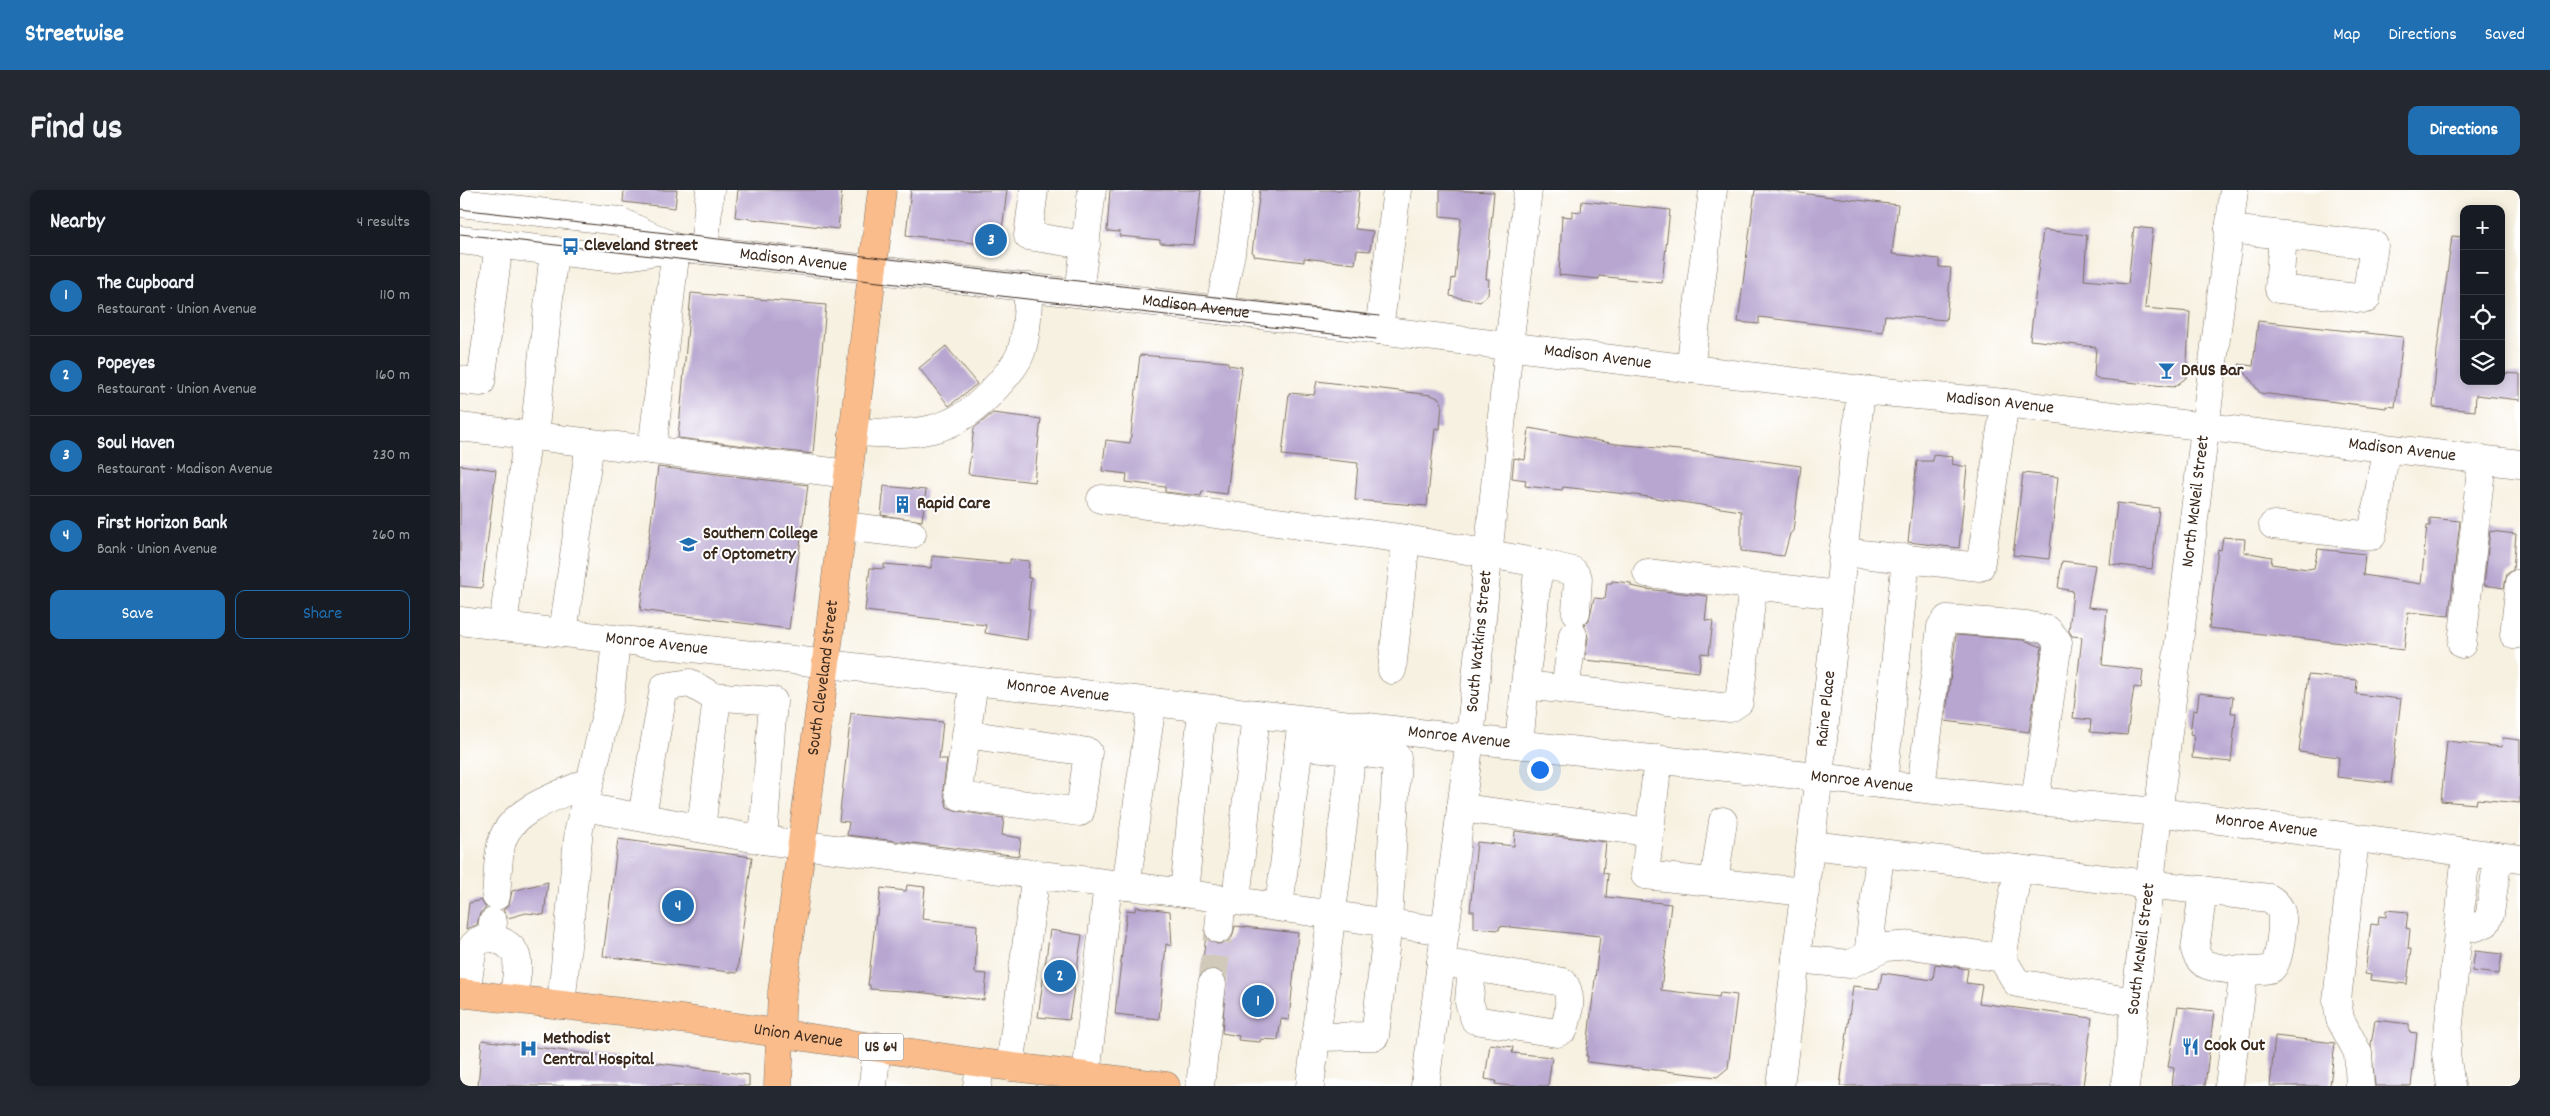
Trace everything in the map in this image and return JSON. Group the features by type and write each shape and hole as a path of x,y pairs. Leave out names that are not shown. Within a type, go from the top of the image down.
{"main road":[{"name":"South Cleveland Street","path":"778,1086 782,992 826,662 882,190"},
{"name":"Union Avenue","path":"463,994 878,1046 979,1074 1010,1067 1037,1078 1086,1076 1135,1084 1166,1086"}],"street":[{"path":"704,250 710,190"},
{"path":"1034,190 1028,236 1086,245"},
{"path":"1079,293 1092,190"},
{"path":"1219,310 1231,253 1239,190"},
{"path":"1379,330 1397,190"},
{"name":"South Watkins Street","path":"1426,1086 1470,739 1509,345 1528,190"},
{"path":"1690,368 1713,190"},
{"name":"North McNeil Street","path":"2158,812 2234,190"},
{"name":"Madison Avenue","path":"460,203 503,199 618,221 676,248"},
{"path":"2229,229 2283,235"},
{"name":"Madison Avenue","path":"460,240 615,258 676,248 704,250 1509,345 1861,390 2005,402 2520,464"},
{"path":"460,380 481,382 498,244"},
{"path":"652,450 676,248"},
{"path":"503,626 530,442 554,251"},
{"path":"853,432 906,435 943,428 985,401 1005,377 1021,353 1028,288"},
{"name":"Raine Place","path":"1780,1086 1819,776 1861,390"},
{"path":"1843,552 1980,567 2005,402"},
{"path":"460,427 530,442 590,442 849,474"},
{"path":"563,633 590,442"},
{"path":"2273,525 2372,536 2386,449"},
{"path":"2462,644 2482,460"},
{"path":"1101,499 1406,539 1574,570 1578,578 1565,689"},
{"path":"842,526 912,534"},
{"path":"1392,670 1406,539"},
{"path":"1882,784 1906,558"},
{"path":"1519,744 1524,685 1539,563"},
{"path":"1647,574 1838,595"},
{"path":"2514,634 2520,583"},
{"path":"1524,685 1730,708 1739,702 1753,586"},
{"path":"1921,788 1941,627 1947,619 2026,625 2048,630 2058,642 2035,801"},
{"name":"Monroe Avenue","path":"460,621 694,649 826,662 974,682 1256,714 1301,732 1470,739 1519,744 2035,801 2158,812 2509,858"},
{"path":"561,1005 579,829 610,697 616,640"},
{"path":"690,683 694,649"},
{"path":"966,734 1088,752 1080,812 960,796 958,790 966,734 974,682"},
{"path":"642,817 664,687 690,683 717,697 773,701 763,840"},
{"path":"701,828 717,697"},
{"path":"1086,1076 1094,1006 1152,703"},
{"path":"1184,893 1202,708"},
{"path":"1219,929 1229,900 1256,714"},
{"path":"1279,907 1301,732 1352,752 1397,757 1388,923 1375,1036 1317,1037"},
{"path":"1310,1086 1352,752"},
{"path":"1658,759 1645,875 1805,892"},
{"path":"463,994 473,946 493,918 501,842 508,826 529,811 587,794 642,817 763,840 1036,873 1445,931"},
{"path":"1461,808 1649,832"},
{"name":"South McNeil Street","path":"2125,1086 2158,812"},
{"path":"1714,882 1723,821"},
{"path":"2355,839 2337,1000 2340,1018 2358,1053 2360,1086"},
{"path":"1810,845 1880,854 2018,869 2202,890 2268,898 2281,910 2282,920 2278,959 2274,967 2266,971 2244,970 2206,964 2198,959 2195,950 2202,890"},
{"path":"2451,1086 2446,1054 2466,852"},
{"path":"1868,956 1880,854"},
{"path":"2459,926 2476,927 2486,923 2509,858"},
{"path":"2018,869 2002,958 2016,983 2135,1002"},
{"path":"1010,1067 1018,994 1036,873"},
{"path":"493,918 517,956 514,999"},
{"path":"1796,959 1850,964 1886,947 1911,945 2002,958"},
{"path":"1441,962 1472,966"},
{"path":"2229,1086 2244,970"},
{"path":"1200,1086 1212,984"},
{"path":"873,1086 878,1046"}],"building":[{"path":"624,190 677,190 675,208 623,202"},
{"path":"738,190 842,190 838,229 735,217"},
{"path":"911,190 1007,190 1000,246 906,235"},
{"path":"1110,190 1201,190 1194,245 1160,243 1160,240 1119,236 1120,232 1107,231"},
{"path":"1260,190 1359,190 1355,229 1373,231 1370,251 1357,250 1355,264 1304,258 1304,262 1254,256 1254,253 1252,253"},
{"path":"1440,190 1494,192 1486,279 1489,279 1488,295 1480,302 1450,296 1452,278 1455,279 1461,218 1440,216"},
{"path":"1755,190 1775,190 1898,205 1892,254 1939,259 1939,267 1951,268 1946,320 1885,315 1883,332 1759,317 1759,324 1738,322"},
{"path":"1582,201 1670,210 1662,283 1599,276 1599,279 1559,275 1562,216 1572,217 1572,211 1581,212"},
{"path":"2134,227 2153,229 2145,308 2190,312 2186,378 2174,387 2099,379 2094,376 2096,347 2030,340 2043,230 2087,235 2084,280 2128,284"},
{"path":"2452,236 2460,237 2460,385 2505,385 2505,373 2520,374 2520,400 2476,395 2475,411 2433,407 2437,351"},
{"path":"691,293 826,305 813,454 678,438"},
{"path":"2258,321 2403,337 2395,407 2386,406 2386,408 2260,393 2239,364 2253,366"},
{"path":"946,346 977,384 949,406 919,368"},
{"path":"1140,355 1228,362 1228,365 1242,367 1227,494 1202,491 1201,496 1165,492 1165,487 1126,482 1127,474 1102,471 1106,440 1130,443"},
{"path":"1317,381 1431,395 1440,399 1442,404 1440,429 1435,428 1427,506 1355,500 1358,463 1282,455 1289,393 1314,395"},
{"path":"993,413 1041,419 1034,482 968,474 974,428"},
{"path":"1529,428 1616,444 1689,451 1801,466 1793,531 1790,534 1784,556 1741,551 1741,511 1635,495 1563,487 1562,490 1525,486 1526,480 1512,478 1514,458 1525,460"},
{"path":"1933,455 1953,457 1952,464 1967,467 1959,548 1908,542 1917,461 1933,461"},
{"path":"460,465 496,470 482,588 460,586"},
{"path":"658,467 808,485 789,629 640,610"},
{"path":"2023,473 2058,477 2049,559 2013,555"},
{"name":"Rapid Care","path":"884,486 926,490 922,521 881,515"},
{"path":"2117,503 2159,508 2152,569 2110,564"},
{"path":"2430,518 2460,521 2449,616 2408,612 2404,650 2209,628 2218,549 2221,550 2223,537 2245,539 2244,552 2272,557 2271,564 2308,569 2314,568 2318,549 2365,554 2363,575 2421,584 2427,526 2430,526"},
{"path":"2490,531 2516,534 2513,570 2507,574 2504,588 2484,585"},
{"path":"932,556 1003,563 1010,563 1010,559 1029,561 1028,578 1031,578 1027,640 985,633 986,625 865,611 870,568 884,569 884,564 931,568"},
{"path":"2062,561 2095,565 2088,607 2107,609 2102,665 2143,670 2141,688 2134,687 2127,735 2090,732 2091,720 2073,718 2082,637 2072,636 2069,631 2073,591 2058,588"},
{"path":"1612,581 1631,583 1631,586 1645,589 1708,596 1705,620 1713,621 1709,654 1701,653 1699,672 1585,660 1588,637 1584,625 1589,620 1594,598 1605,599 1607,583 1612,583"},
{"path":"1956,635 2024,640 2042,647 2029,732 1945,721"},
{"path":"2308,675 2357,680 2356,694 2401,699 2391,783 2337,777 2339,757 2299,752"},
{"path":"2199,693 2233,697 2231,713 2236,713 2231,762 2192,758 2194,735 2190,734 2193,710 2197,711"},
{"path":"851,713 943,722 939,759 947,759 943,788 947,807 958,811 1004,818 1002,835 1021,838 1019,856 847,835 849,822 839,821"},
{"path":"2503,738 2520,740 2520,803 2477,799 2476,804 2441,801 2447,741 2502,747"},
{"path":"1515,831 1606,842 1603,873 1608,874 1606,897 1671,904 1661,990 1719,997 1720,993 1737,995 1728,1068 1717,1077 1587,1062 1588,1056 1586,1056 1600,936 1500,926 1499,930 1474,928 1474,911 1470,911 1477,842 1514,846"},
{"path":"618,839 752,857 737,973 603,956"},
{"path":"548,882 544,915 526,913 508,918 503,910 509,905 512,891"},
{"path":"907,885 925,887 922,919 977,925 975,973 987,974 984,1000 917,992 870,989 870,985 868,985 881,888 906,891"},
{"path":"481,900 486,908 480,913 477,925 466,929 469,903"},
{"path":"1136,907 1170,911 1172,946 1166,944 1159,1019 1115,1014 1127,910 1135,911"},
{"path":"2386,910 2408,912 2406,928 2410,929 2408,949 2411,949 2407,984 2370,980 2371,975 2365,974 2371,924 2378,925 2379,916 2386,917"},
{"path":"1235,926 1298,933 1289,1020 1281,1019 1278,1040 1261,1039 1260,1042 1238,1040 1239,1036 1222,1033 1226,978 1222,972 1214,969 1201,973 1206,936 1217,944 1225,943 1232,938"},
{"path":"1050,930 1082,935 1069,1020 1038,1017"},
{"path":"2475,951 2502,954 2499,974 2472,971"},
{"path":"1935,964 1968,969 1966,983 1982,985 1979,1003 2092,1018 2083,1086 1840,1086 1853,986 1879,989 1882,973 1933,980"},
{"name":"Cook Out","path":"2178,1007 2214,1011 2205,1086 2172,1086 2174,1068 2168,1067"},
{"path":"2375,1020 2409,1024 2409,1032 2417,1033 2411,1086 2375,1086 2371,1045"},
{"path":"2275,1036 2335,1043 2330,1086 2270,1086"},
{"name":"Methodist Central Hospital","path":"482,1040 749,1075 749,1086 478,1086"},
{"path":"1490,1044 1513,1047 1512,1053 1552,1057 1548,1086 1512,1086 1495,1084 1496,1081 1485,1079"}],"tunnel":[{"path":"1212,984 1219,929"}],"tram line":[{"path":"460,209 1379,316"},
{"path":"460,234 1376,339"},
{"path":"1162,309 1207,308 1316,320"}],"place":[{"name":"Soul Haven","path":"991,240"},
{"name":"Cleveland Street","path":"570,246"},
{"name":"DRUS Bar","path":"2167,371"},
{"name":"Rapid Care","path":"903,504"},
{"name":"Southern College of Optometry","path":"689,544"},
{"name":"First Horizon Bank","path":"678,906"},
{"name":"Popeyes","path":"1060,976"},
{"name":"The Cupboard","path":"1258,1001"},
{"name":"Cook Out","path":"2190,1046"},
{"name":"Methodist Central Hospital","path":"529,1049"}]}
